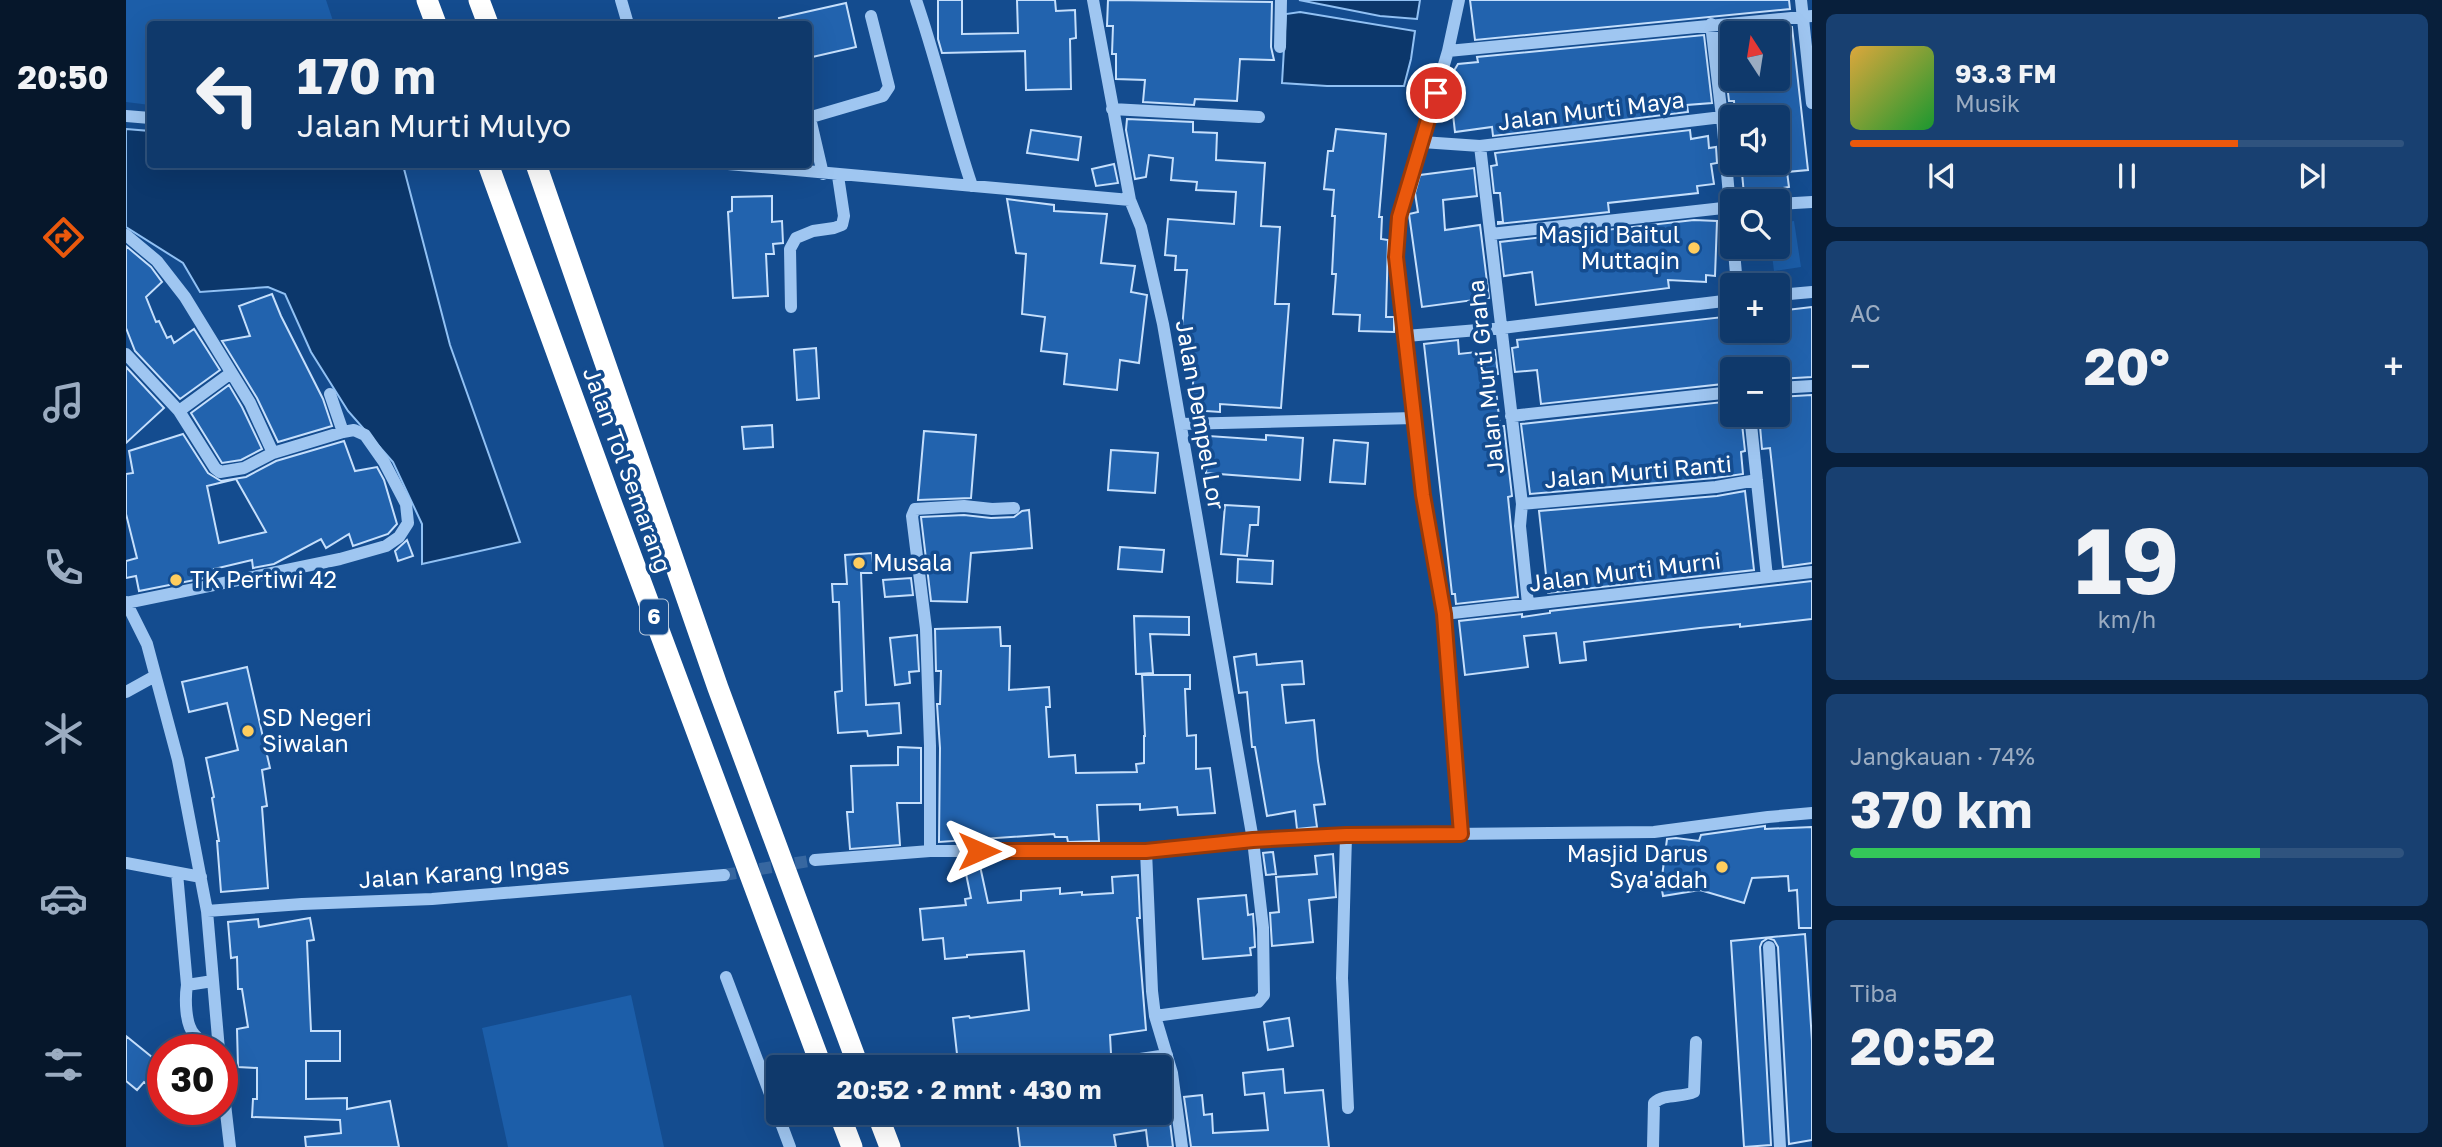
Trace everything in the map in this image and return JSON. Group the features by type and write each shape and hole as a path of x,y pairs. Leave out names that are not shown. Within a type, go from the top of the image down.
{"highway":[{"path":"427,0 435,21"},
{"path":"479,0 487,21"},
{"name":"Jalan Tol Semarang","path":"489,168 612,507 817,1055"},
{"name":"Jalan Tol Semarang","path":"537,168 718,688 854,1055"},
{"path":"844,1125 852,1147"},
{"path":"882,1125 890,1147"}],"street":[{"path":"621,0 627,21"},
{"path":"916,0 971,186"},
{"name":"Jalan Dempel Lor","path":"1093,0 1130,200 1141,227 1163,324 1253,840 1263,928 1264,995 1258,1002 1155,1016"},
{"path":"1280,47 1281,0"},
{"path":"1459,0 1448,51 1399,217 1396,257 1423,495 1444,614 1461,834"},
{"path":"1801,0 1807,16 1812,103"},
{"path":"812,117 887,93 889,87 871,16"},
{"path":"1448,51 1807,16"},
{"path":"1711,24 1721,105"},
{"path":"1112,110 1259,117"},
{"path":"126,116 147,118"},
{"name":"Jalan Murti Maya","path":"1422,142 1480,146 1720,117"},
{"path":"812,130 823,174"},
{"name":"Jalan Murti Graha","path":"1480,146 1522,504 1520,526 1528,604"},
{"path":"766,168 1130,200"},
{"path":"791,307 790,249 796,237 842,225 844,216 838,176"},
{"path":"1790,203 1812,202"},
{"path":"1491,234 1720,208"},
{"path":"126,235 157,261 171,277 250,402 273,453"},
{"path":"1790,294 1812,292"},
{"path":"1405,336 1502,328 1720,301"},
{"path":"126,354 178,411 220,472 244,468 273,453 354,430 365,435 395,483 408,514 407,528 386,546 340,559 126,603 146,644 178,760 206,911 218,1034"},
{"path":"178,411 231,373"},
{"path":"1790,387 1812,386"},
{"path":"1511,416 1720,393"},
{"path":"330,394 343,432"},
{"path":"1181,424 1414,418"},
{"path":"1751,427 1766,577"},
{"name":"Jalan Murti Ranti","path":"1522,504 1716,487 1757,480"},
{"path":"930,851 926,629 912,516 915,509 964,506 1014,508"},
{"name":"Jalan Murti Murni","path":"1444,614 1812,572"},
{"path":"126,692 155,676"},
{"path":"815,860 930,851 1146,851 1253,840 1346,835 1566,835 1654,832 1812,813"},
{"path":"1346,835 1342,978 1348,1108"},
{"path":"1146,851 1152,991 1155,1016 1167,1055"},
{"path":"126,863 201,877"},
{"path":"177,873 189,1020 193,1034"},
{"name":"Jalan Karang Ingas","path":"206,911 432,899 724,875"},
{"path":"1769,947 1780,1147"},
{"path":"726,977 790,1147"},
{"path":"187,985 213,981"},
{"path":"1653,1147 1654,1103 1661,1098 1692,1094 1695,1089 1696,1042"},
{"path":"1172,1073 1182,1147"},
{"path":"227,1125 230,1147"}],"shaded area":[{"path":"126,0 326,0 333,21 147,21 147,105 126,102"},
{"path":"1299,0 1420,0 1417,19 1380,16"},
{"path":"1300,12 1415,31 1404,86 1282,83 1286,14"},
{"path":"126,129 147,131 147,168 404,168 450,345 520,542 422,564 422,524 393,462 348,411 311,352 285,294 268,287 200,292 183,263 126,227"},
{"path":"1794,221 1801,267 1774,271 1772,259 1790,259 1790,222"},
{"path":"631,995 664,1147 508,1147 482,1028"}],"building":[{"path":"938,0 962,0 962,34 1018,33 1017,0 1055,0 1056,11 1075,10 1076,38 1070,39 1071,89 1026,90 1025,51 942,53 938,39"},
{"path":"1108,0 1272,2 1271,47 1274,60 1240,59 1237,101 1195,99 1194,105 1143,102 1145,80 1116,79 1116,54 1112,54 1113,26 1107,26"},
{"path":"1470,0 1789,0 1790,9 1475,40"},
{"path":"846,3 856,47 812,57 812,21 780,21 779,18"},
{"path":"1792,27 1808,170 1790,172 1790,105 1734,105 1734,101 1729,101 1728,91 1790,91"},
{"path":"1704,35 1712,103 1687,105 1688,112 1493,136 1492,127 1455,132 1449,79 1458,64 1478,62 1477,57"},
{"path":"1127,119 1193,122 1193,132 1217,133 1216,160 1265,163 1261,226 1280,227 1275,304 1289,304 1281,408 1220,404 1220,412 1191,410 1195,357 1189,357 1191,330 1182,329 1187,270 1175,270 1176,256 1165,255 1168,219 1234,224 1236,192 1196,190 1197,182 1171,180 1173,158 1149,155 1146,177 1135,179 1126,130"},
{"path":"1336,129 1386,134 1379,217 1382,217 1381,239 1388,240 1386,317 1394,317 1394,332 1359,331 1360,315 1333,314 1336,274 1332,274 1334,190 1324,189 1328,151 1333,151"},
{"path":"1031,130 1081,137 1078,160 1027,153"},
{"path":"1690,130 1691,139 1708,136 1709,148 1716,147 1717,163 1711,164 1714,184 1697,186 1698,193 1608,203 1609,212 1498,224 1503,222 1500,193 1494,193 1491,166 1497,165 1495,153"},
{"path":"1114,164 1118,183 1096,186 1092,169"},
{"path":"1474,168 1477,196 1443,200 1445,230 1480,225 1489,298 1422,307 1409,214 1418,212 1415,193 1420,175"},
{"path":"1742,175 1787,175 1789,187 1744,189"},
{"path":"772,196 772,222 782,221 783,243 773,244 774,254 766,254 768,296 733,298 728,212 732,211 732,197"},
{"path":"1007,199 1054,205 1054,211 1107,214 1101,263 1135,266 1131,292 1147,295 1139,363 1120,360 1117,390 1064,384 1067,354 1041,351 1045,317 1022,314 1026,254 1016,253"},
{"path":"1694,220 1717,221 1715,276 1706,275 1706,282 1668,280 1669,288 1536,305 1532,272 1504,276 1500,242"},
{"path":"126,246 151,267 162,282 146,297 156,322 159,321 167,338 171,336 174,343 194,329 220,370 180,399 135,351 126,328"},
{"path":"272,294 323,399 332,426 278,442 257,398 222,341 250,336 239,306"},
{"path":"1812,307 1812,377 1790,378 1790,357 1720,357 1720,384 1541,404 1537,370 1515,372 1512,348 1518,347 1517,340 1720,317 1720,343 1790,343 1790,310"},
{"path":"1458,340 1459,354 1495,350 1498,374 1494,375 1500,426 1504,426 1512,496 1508,497 1518,597 1456,604 1455,594 1452,594 1424,344"},
{"path":"816,348 819,398 797,400 794,350"},
{"path":"126,367 164,408 126,443"},
{"path":"229,385 262,449 241,460 222,463 191,413"},
{"path":"1812,395 1812,563 1783,567 1770,448 1762,449 1760,427 1790,427 1790,396"},
{"path":"1720,402 1720,427 1742,427 1745,451 1741,452 1743,474 1530,494 1521,424"},
{"path":"772,425 773,447 744,449 742,427"},
{"path":"924,431 976,435 971,498 918,500"},
{"path":"183,434 208,473 221,481 246,477 276,461 344,441 355,471 377,467 384,480 397,524 388,534 353,546 349,534 326,548 321,539 274,564 253,568 252,560 214,569 215,576 139,591 136,576 126,578 126,561 137,558 126,514 126,474 133,473 129,451","holes":["236,479 266,532 219,543 207,486"]},
{"path":"1266,435 1303,438 1300,480 1206,473 1209,436 1266,440"},
{"path":"1334,440 1368,443 1365,484 1330,482"},
{"path":"1111,450 1158,453 1155,493 1108,490"},
{"path":"1745,491 1754,570 1548,593 1539,511 1717,496"},
{"path":"1225,505 1259,507 1258,525 1250,525 1247,556 1221,554"},
{"path":"1029,510 1032,548 971,553 967,602 931,601 921,517 1014,517"},
{"path":"407,540 413,556 398,561 395,551"},
{"path":"1120,547 1164,550 1162,572 1118,569"},
{"path":"872,553 874,573 861,573 866,705 899,703 901,733 868,736 867,731 838,733 835,692 842,691 839,602 833,602 832,584 847,584 845,555"},
{"path":"1238,559 1273,561 1272,584 1237,582"},
{"path":"911,578 913,595 885,597 883,580"},
{"path":"1812,581 1812,619 1740,627 1740,624 1700,628 1584,642 1586,660 1560,663 1556,633 1524,636 1528,667 1465,675 1459,621 1522,614 1522,617 1550,611"},
{"path":"1134,616 1189,617 1189,635 1150,634 1153,673 1136,674"},
{"path":"1000,627 1001,646 1010,646 1009,690 1049,687 1050,707 1046,707 1049,757 1075,755 1076,773 1137,772 1136,764 1144,763 1142,675 1190,675 1190,689 1185,689 1187,736 1196,735 1196,769 1210,768 1215,813 1178,815 1177,807 1140,810 1140,804 1097,805 1099,841 1068,842 1067,837 1055,837 1054,834 939,842 940,748 937,704 940,704 941,671 936,671 935,629"},
{"path":"917,635 919,671 909,672 910,683 895,685 890,638"},
{"path":"1256,654 1257,665 1302,661 1304,684 1282,685 1286,723 1314,720 1325,804 1314,805 1317,827 1297,829 1295,811 1267,816 1255,747 1252,747 1247,692 1239,693 1234,657"},
{"path":"247,667 270,768 262,770 267,806 262,807 268,888 221,892 219,841 206,758 238,750 227,703 189,712 182,682"},
{"path":"898,747 921,748 921,803 897,803 900,845 850,849 847,812 853,812 851,766 898,765"},
{"path":"1765,826 1765,829 1812,827 1812,928 1799,928 1797,890 1789,891 1788,876 1752,878 1744,903 1700,890 1663,896 1661,884 1667,839 1699,841 1701,835"},
{"path":"1273,852 1276,874 1266,875 1263,853"},
{"path":"1333,854 1336,897 1309,900 1313,942 1272,946 1270,913 1279,912 1276,877 1317,874 1315,856"},
{"path":"980,866 988,903 1021,900 1021,891 1060,888 1060,894 1113,893 1112,877 1138,875 1140,918 1137,918 1146,1030 1110,1035 1111,1054 1105,1055 957,1055 953,1018 1029,1010 1024,951 945,959 943,938 923,940 920,909 966,905 965,899 971,898 965,869"},
{"path":"1246,895 1248,915 1253,914 1255,947 1250,948 1251,955 1203,959 1198,899"},
{"path":"310,918 314,940 307,941 311,1031 340,1031 340,1061 306,1061 306,1099 347,1098 347,1109 390,1101 399,1147 306,1147 305,1137 341,1133 340,1120 252,1117 253,1099 257,1099 257,1068 238,1067 237,1029 248,1027 242,989 238,989 237,957 231,958 228,922 258,919 259,927"},
{"path":"1805,934 1812,1041 1812,1140 1789,1144 1778,947 1774,940 1768,938 1760,947 1771,1145 1744,1147 1731,941"},
{"path":"1289,1018 1293,1046 1268,1050 1264,1022"},
{"path":"126,1036 147,1053 147,1084 144,1082 137,1090 126,1081"},
{"path":"1283,1069 1285,1093 1323,1090 1329,1147 1191,1147 1184,1097 1202,1095 1204,1115 1212,1114 1213,1133 1268,1130 1264,1093 1245,1095 1243,1073"},
{"path":"1017,1125 1170,1125 1173,1147 1148,1147 1146,1130 1114,1135 1116,1147 1020,1147"}],"tunnel":[{"path":"724,875 815,860"}],"place":[{"name":"Masjid Baitul Muttaqin","path":"1694,248"},
{"name":"Musala","path":"859,563"},
{"name":"TK Pertiwi 42","path":"176,580"},
{"name":"SD Negeri Siwalan","path":"248,731"},
{"name":"Masjid Darus Sya'adah","path":"1722,867"}],"route":[{"path":"979,851 1126,852 1253,840 1346,835 1461,834 1444,614 1423,495 1396,257 1399,217 1436,93"}]}
